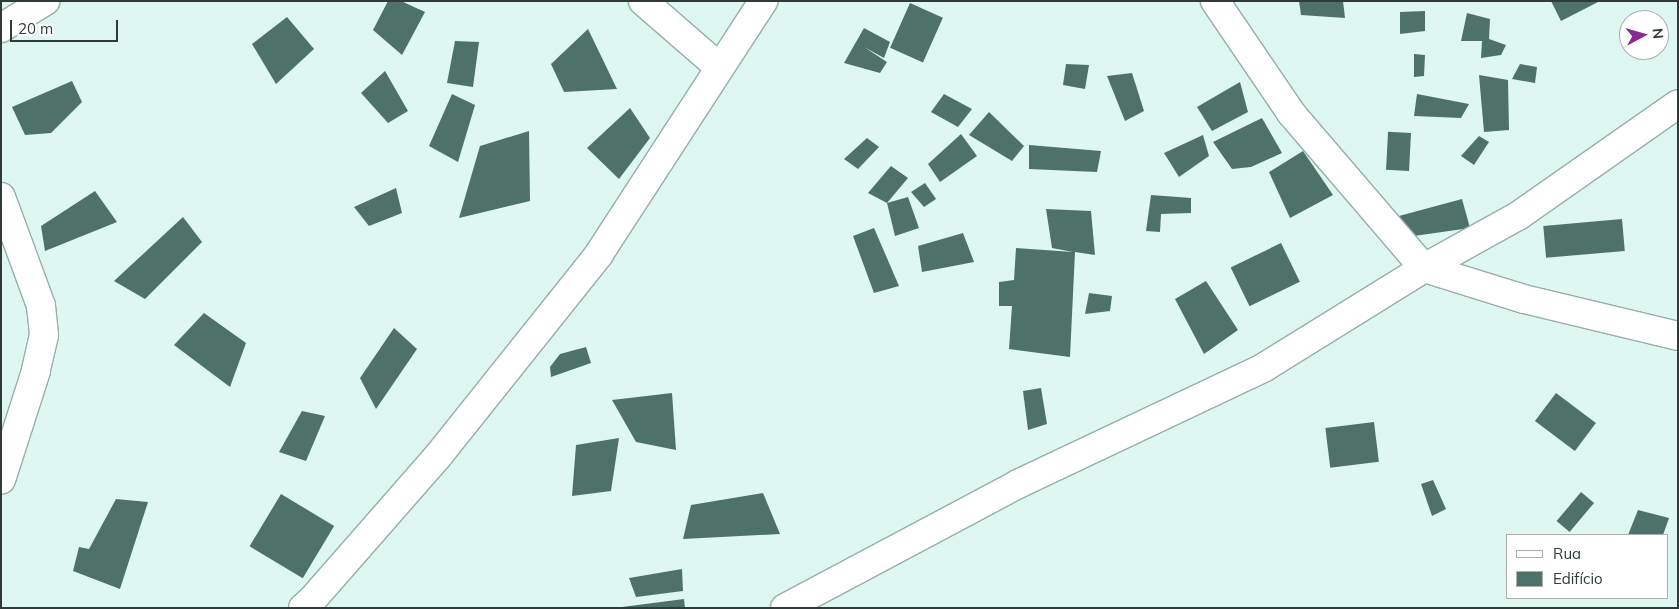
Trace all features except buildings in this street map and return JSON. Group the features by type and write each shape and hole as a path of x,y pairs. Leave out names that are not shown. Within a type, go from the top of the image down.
{"street":[{"path":"1,28 45,1"},
{"path":"643,1 719,67"},
{"path":"308,605 438,456 599,254 763,1"},
{"path":"1215,1 1291,112 1424,268 1524,299 1678,336"},
{"path":"785,608 1018,484 1263,368 1424,268 1518,216 1678,104"},
{"path":"1,197 41,306 44,335 36,371 1,480"}]}
